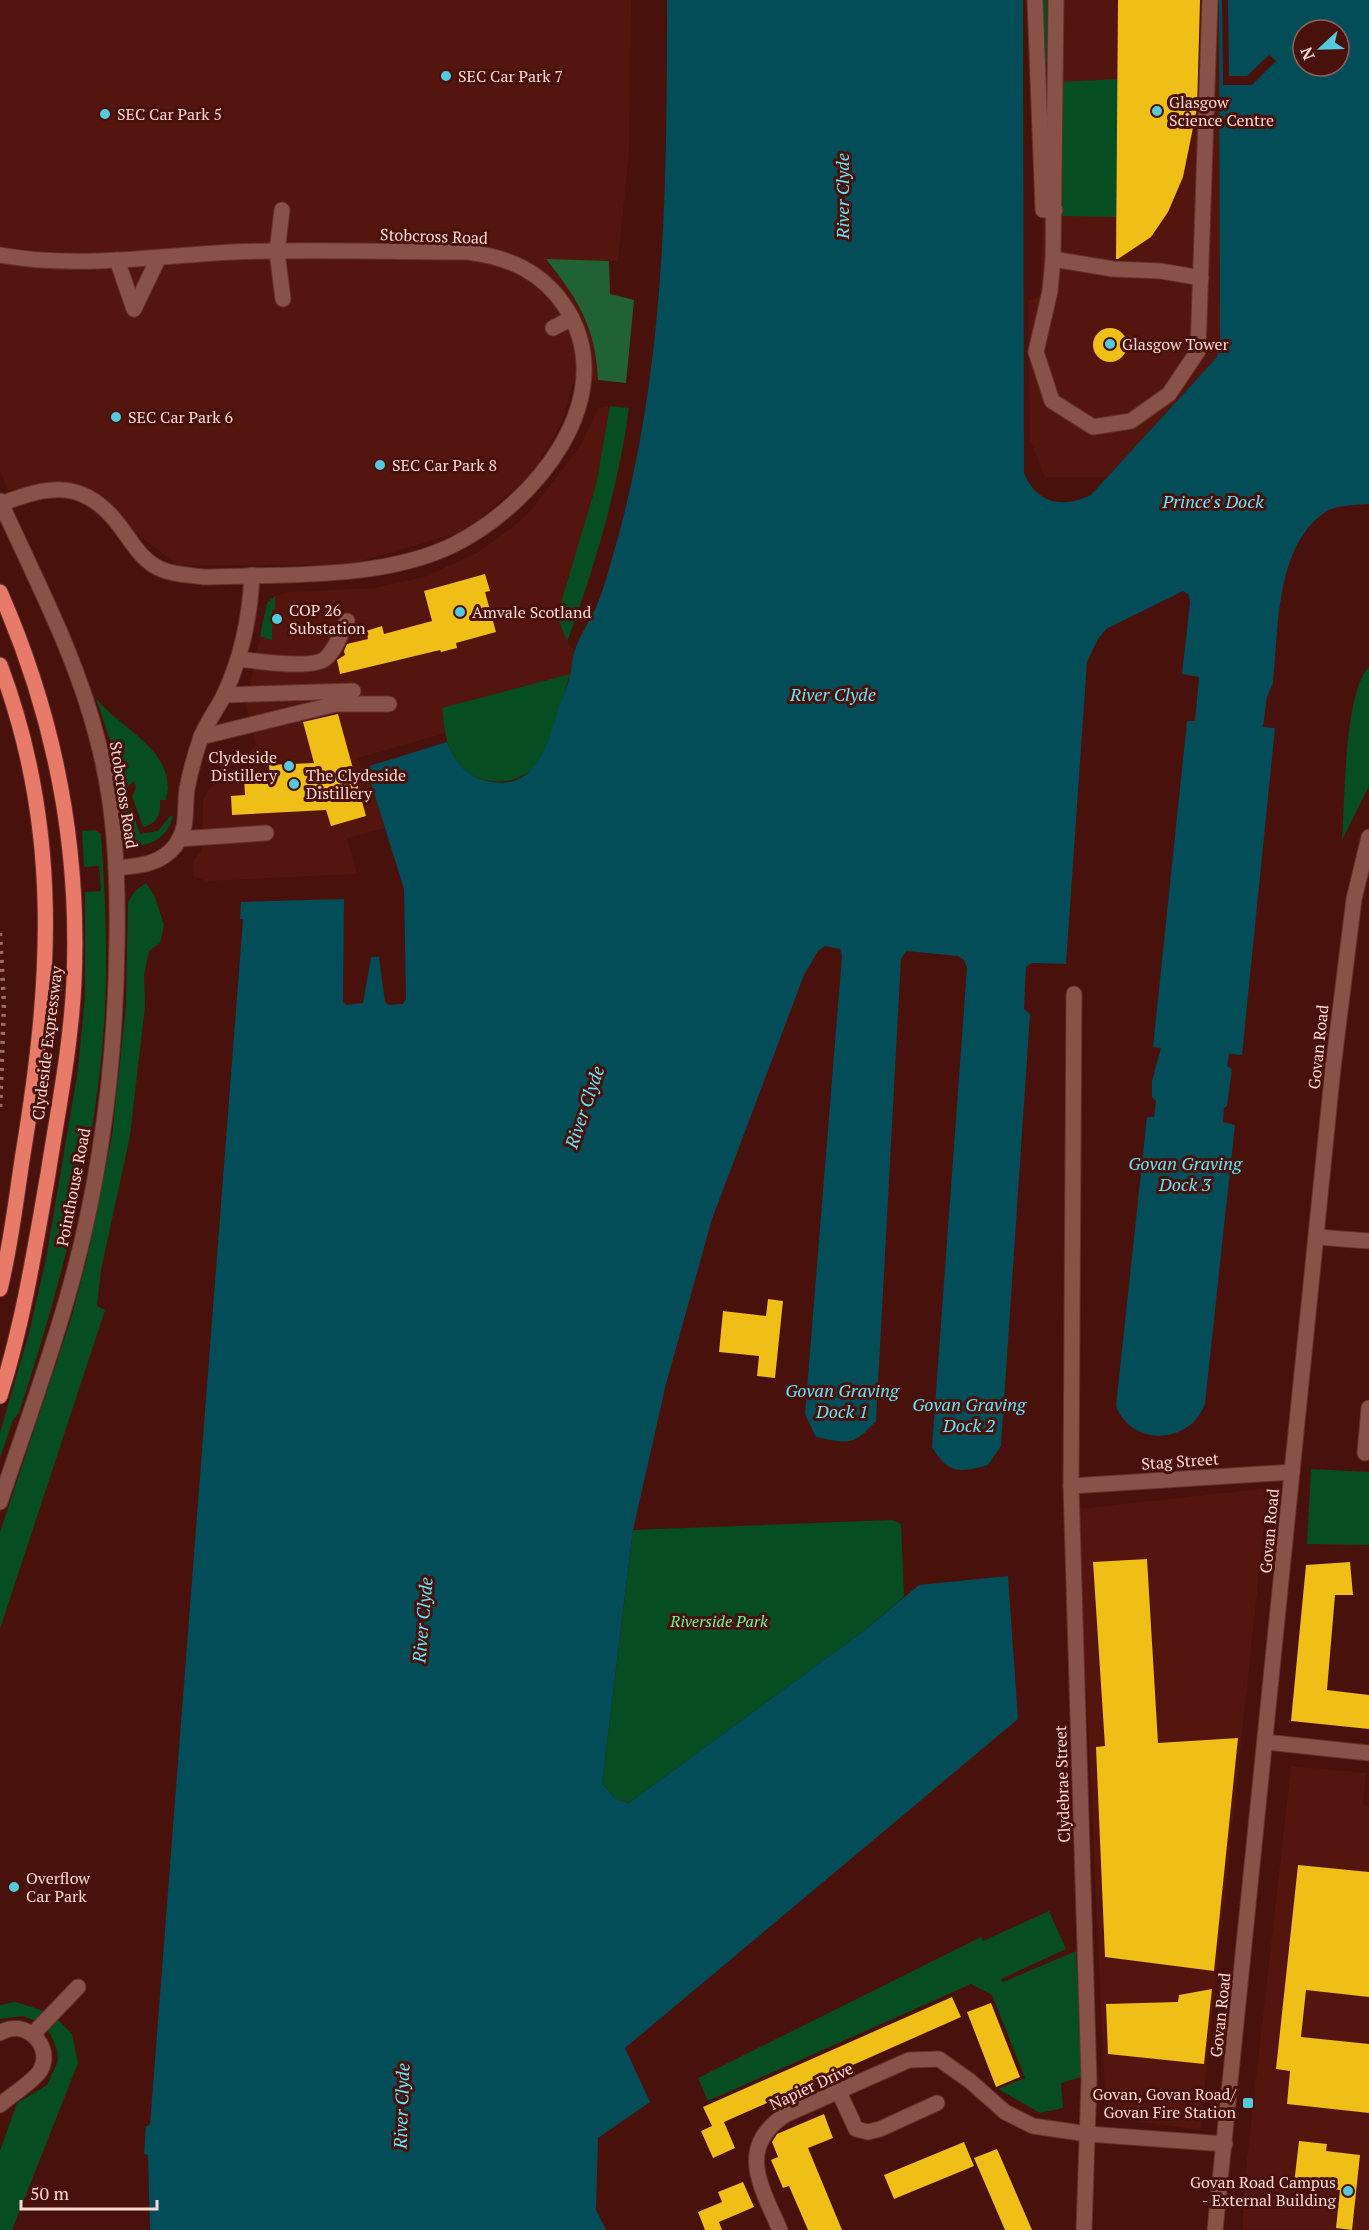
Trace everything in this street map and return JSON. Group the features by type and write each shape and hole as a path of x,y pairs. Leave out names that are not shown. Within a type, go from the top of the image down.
{"main road":[{"name":"Clydeside Expressway","path":"0,592 33,677 61,786 73,877 75,932 69,1039 53,1139 28,1286 0,1396"},
{"name":"Clydeside Expressway","path":"0,665 33,783 44,850 47,939 44,1003 32,1097 0,1289"}],"street":[{"path":"1035,0 1042,210 1055,210"},
{"path":"1056,0 1053,259 1050,291 1036,352 1052,401 1093,427 1131,421 1169,394 1198,351 1210,0"},
{"path":"282,210 277,252 283,299"},
{"name":"Stobcross Road","path":"0,255 27,260 117,260 277,252 467,252 492,255 510,261 537,275 561,300 572,318 584,368 583,385 575,417 552,459 532,484 497,516 454,544 407,562 357,570 204,577 161,570 134,549 119,524 95,499 78,491 61,489 43,491 1,503 62,635 82,686 106,780 116,868 148,864 166,854 179,839"},
{"path":"117,260 134,309 158,259"},
{"path":"1053,259 1113,269 1161,271 1201,278"},
{"path":"553,328 572,318"},
{"path":"252,575 250,614 238,659 224,695 201,737 187,790 188,812 179,839 266,833"},
{"path":"238,659 267,663 320,662 331,653 347,621"},
{"path":"224,695 353,691"},
{"path":"201,737 336,704 389,704"},
{"name":"Govan Road","path":"1215,2230 1349,932 1369,837"},
{"name":"Pointhouse Road","path":"0,1502 71,1283 104,1126 114,1027 117,957 116,868"},
{"name":"Clydebrae Street","path":"1074,994 1071,1486 1089,2080 1084,2230"},
{"path":"1317,1237 1369,1241"},
{"path":"1365,1453 1369,1408"},
{"name":"Stag Street","path":"1071,1486 1292,1472"},
{"path":"1265,1742 1369,1753"},
{"path":"33,2034 78,1987"},
{"path":"0,2033 14,2028 33,2034 43,2050 41,2069 0,2105"},
{"name":"Napier Drive","path":"780,2230 761,2186 756,2161 760,2138 771,2125 785,2115 909,2060 939,2059 970,2081 1005,2112 1033,2126 1088,2134 1225,2144"},
{"path":"838,2092 856,2128 868,2132 937,2103"}],"shaded area":[{"path":"0,0 631,0 629,151 618,261 546,260 565,283 584,314 597,350 598,380 573,384 561,425 533,472 467,530 348,565 178,565 98,505 69,493 8,490 0,470"},
{"path":"1060,0 1219,0 1220,344 1217,357 1107,477 1045,477 1030,439 1028,301 1040,295 1042,220 1061,216"},
{"path":"610,406 596,485 557,616 567,642 574,650 570,674 442,709 445,733 358,758 361,769 366,767 385,828 347,838 357,874 206,881 193,876 194,860 202,850 203,801 208,790 239,766 256,744 246,705 267,603 275,596 290,592 375,588 424,577 477,553 513,527 532,509 581,445 598,408"},
{"path":"1268,1488 1200,2130 1106,2117 1078,1509"},
{"path":"1291,1766 1366,1773 1363,1805 1369,1806 1369,2230 1243,2230 1243,2196"}],"green space":[{"path":"1040,0 1047,0 1048,63 1040,63"},
{"path":"1118,79 1116,217 1061,216 1060,82"},
{"path":"546,259 609,261 610,294 634,300 626,383 598,380 594,345 583,315 567,287"},
{"path":"610,406 629,408 619,468 587,585 567,642 557,616 596,485"},
{"path":"275,596 275,610 272,610 272,640 260,636 267,603"},
{"path":"1369,667 1369,786 1342,840 1350,723 1361,680"},
{"path":"570,674 550,742 540,761 531,770 508,781 484,780 472,775 454,757 445,733 442,708"},
{"path":"96,698 151,748 165,773 168,788 166,800 160,800 158,817 148,826 143,827 132,796 136,788 134,781 125,789 140,834 158,831 170,816 173,816 164,834 149,844 135,846 126,835 111,743"},
{"path":"95,830 101,834 106,964 105,1008 95,1111 76,1213 50,1314 19,1413 13,1420 0,1458 0,1433 29,1333 46,1259 78,1070 85,996 85,892 101,891 99,866 84,867 82,831"},
{"path":"146,883 155,897 164,925 160,943 149,951 144,975 145,1006 130,1136 101,1270 97,1306 105,1310 0,1629 0,1532 71,1319 87,1258 112,1136 126,1006 128,902 135,891"},
{"path":"1311,1469 1369,1472 1369,1545 1307,1544"},
{"name":"Riverside Park","path":"893,1520 901,1524 904,1597 865,1630 629,1803 615,1799 602,1783 633,1530"},
{"path":"1049,1911 1066,1949 1001,1979 1003,1982 1076,1951 1082,2077 1061,2083 1063,2108 1040,2113 998,2089 1025,2078 992,1995 971,1984 708,2101 698,2078 981,1937 983,1941"},
{"path":"15,2002 51,2013 72,2034 78,2063 12,2230 0,2230 0,2151 17,2103 47,2085 58,2061 57,2050 50,2033 40,2023 23,2016 0,2019 0,2005"}],"water":[{"name":"River Clyde","path":"667,0 1023,0 1024,473 1036,492 1044,497 1052,501 1071,502 1091,495 1217,357 1220,344 1219,0 1369,0 1369,504 1328,510 1308,528 1296,547 1282,590 1273,683 1267,697 1263,727 1275,728 1242,1055 1229,1054 1227,1066 1232,1069 1223,1122 1235,1125 1205,1403 1198,1417 1188,1427 1162,1436 1135,1429 1124,1420 1116,1406 1147,1117 1154,1117 1156,1101 1152,1097 1152,1081 1161,1048 1153,1047 1187,721 1195,721 1199,677 1182,674 1190,603 1189,595 1183,591 1106,629 1098,639 1087,662 1066,964 1032,963 1026,967 1024,1009 1030,1014 1001,1446 988,1465 962,1470 949,1467 932,1447 967,968 964,960 958,956 906,951 901,959 876,1421 856,1439 843,1442 816,1437 805,1414 842,956 840,949 825,946 818,951 804,975 712,1219 666,1384 633,1530 602,1783 615,1799 629,1803 865,1630 919,1585 1008,1576 1018,1719 625,2048 650,2102 598,2138 596,2210 606,2230 150,2230 148,2155 144,2154 146,2126 150,2125 243,919 240,919 241,902 344,899 343,1002 346,1005 363,1003 371,957 379,957 385,1002 389,1005 403,1004 406,999 404,889 366,767 447,742 457,761 467,771 480,779 504,783 517,780 528,773 544,751 568,682 574,652 595,611 605,583 629,493 643,424 660,283 666,142"}],"pier":[{"path":"1222,0 1228,0 1229,76 1247,76 1269,55 1276,61 1252,85 1223,85"}],"building":[{"name":"Glasgow Science Centre","path":"1118,0 1200,0 1197,108 1183,177 1168,212 1151,237 1116,259"},
{"name":"Glasgow Tower","path":"1110,328 1122,333 1127,345 1122,357 1110,362 1098,357 1093,345 1098,333"},
{"path":"485,574 490,591 485,592 496,632 456,643 457,648 340,674 337,660 345,655 347,644 368,639 366,631 382,626 384,634 432,621 424,591"},
{"name":"Clydeside Distillery","path":"338,714 366,816 331,826 326,810 232,815 231,796 245,795 244,778 270,777 269,765 314,763 303,722"},
{"path":"768,1299 783,1301 775,1378 757,1376 759,1356 719,1352 723,1311 766,1316"},
{"path":"1147,1559 1158,1743 1238,1738 1214,1971 1105,1957 1096,1747 1105,1746 1093,1562"},
{"path":"1350,1562 1353,1595 1335,1595 1327,1690 1369,1695 1369,1729 1291,1721 1306,1565"},
{"path":"1298,1865 1369,1872 1369,1997 1306,1990 1301,2037 1369,2044 1369,2113 1287,2104 1290,2071 1276,2069"},
{"path":"1212,1989 1204,2064 1108,2054 1106,2004 1178,2002 1179,1995"},
{"path":"952,1997 961,2017 724,2122 735,2148 713,2158 701,2131 712,2126 703,2107"},
{"path":"991,2003 1020,2077 996,2087 967,2012"},
{"path":"824,2114 833,2138 808,2148 842,2230 808,2230 789,2186 783,2188 771,2160 778,2157 772,2142 777,2134"},
{"path":"1299,2141 1327,2144 1326,2151 1360,2155 1352,2230 1336,2228 1340,2190 1294,2184"},
{"path":"964,2142 974,2166 894,2199 884,2175"},
{"path":"997,2149 1032,2230 1005,2230 974,2158"},
{"path":"743,2182 754,2207 719,2222 722,2230 705,2230 698,2212 722,2202 718,2192"}],"railway":[{"path":"0,933 4,1004 0,1111"}],"place":[{"name":"SEC Car Park 7","path":"446,76"},
{"name":"Glasgow Science Centre","path":"1157,111"},
{"name":"SEC Car Park 5","path":"105,114"},
{"name":"Glasgow Tower","path":"1110,344"},
{"name":"SEC Car Park 6","path":"116,417"},
{"name":"SEC Car Park 8","path":"380,465"},
{"name":"Amvale Scotland","path":"460,612"},
{"name":"COP 26 Substation","path":"277,619"},
{"name":"Clydeside Distillery","path":"289,766"},
{"name":"The Clydeside Distillery","path":"294,784"},
{"name":"Overflow Car Park","path":"14,1887"},
{"name":"Govan, Govan Road/ Govan Fire Station","path":"1248,2103"},
{"name":"Govan Road Campus - External Building","path":"1348,2191"}],"water label":[{"name":"Prince's Dock","path":"1213,501"},
{"name":"Govan Graving Dock 3","path":"1185,1173"},
{"name":"Govan Graving Dock 1","path":"842,1400"},
{"name":"Govan Graving Dock 2","path":"969,1414"}]}
